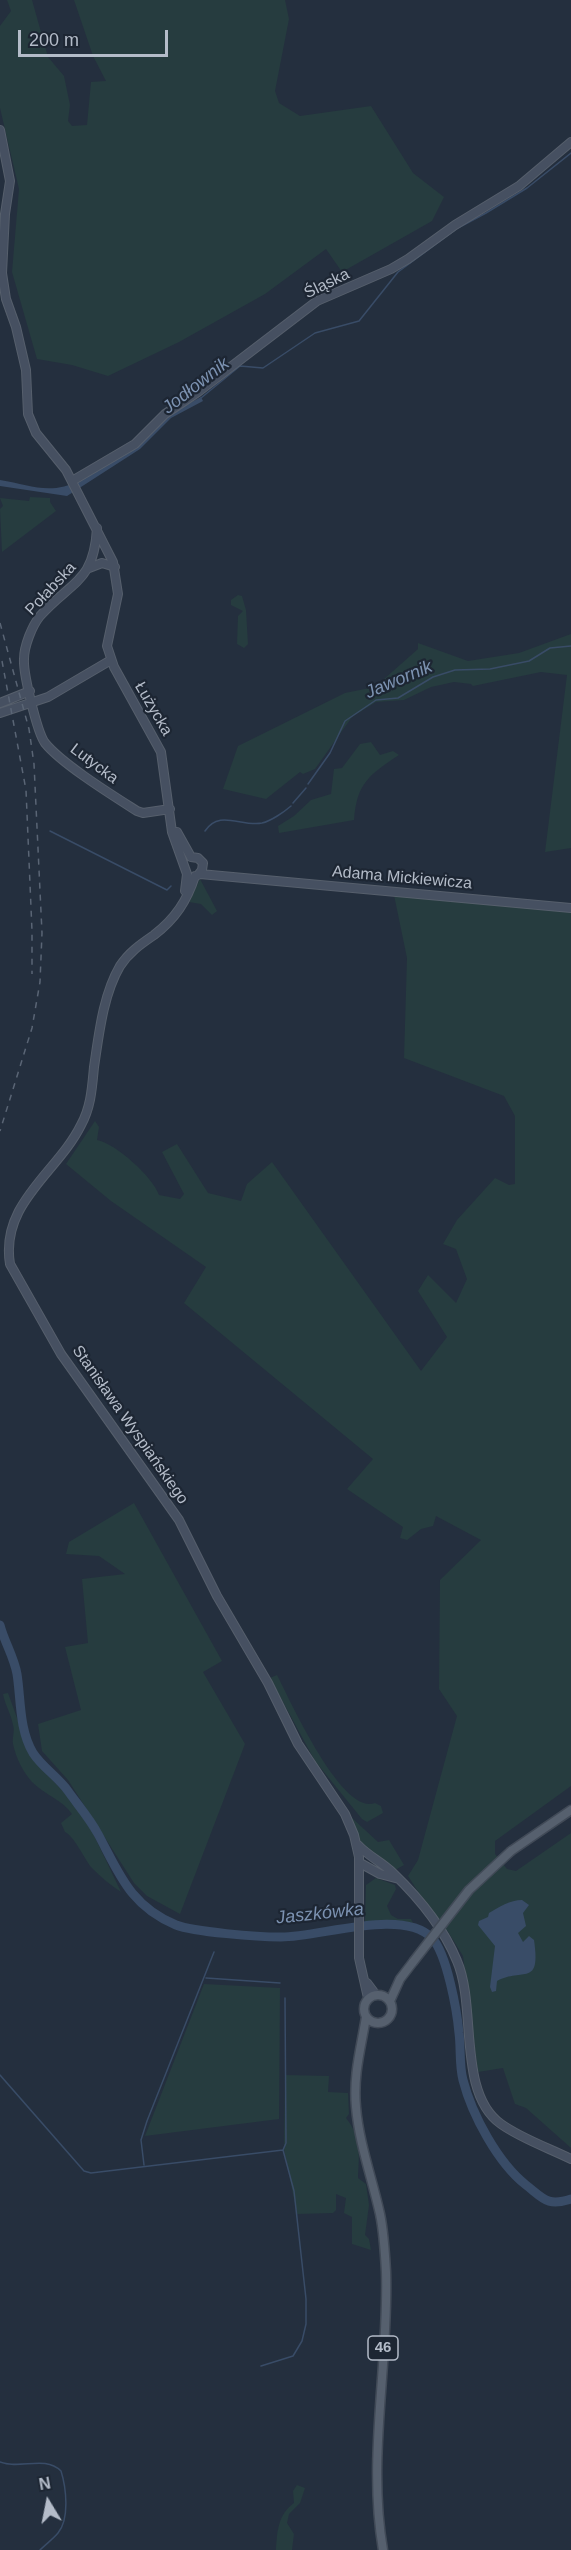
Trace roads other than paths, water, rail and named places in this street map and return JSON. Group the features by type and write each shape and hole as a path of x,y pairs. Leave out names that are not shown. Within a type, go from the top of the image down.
{"main road":[{"path":"0,130 9,178 2,249 3,283 26,370 26,401 30,419 36,433 59,460 76,488 115,567 118,597 107,646 98,668"},
{"name":"Śląska","path":"76,488 135,444 165,414 198,392 317,301 391,269 408,259 455,225 519,186 571,142"},
{"name":"Połabska","path":"32,701 24,657 35,625 42,615 79,582 89,568 96,548 97,528"},
{"path":"89,568 102,563 115,567"},
{"name":"Łużycka","path":"107,646 111,660 159,748 173,836 184,864 196,873"},
{"path":"0,713 48,697 111,660"},
{"path":"0,703 30,691"},
{"name":"Lutycka","path":"32,701 41,737 63,759 137,811 171,813"},
{"name":"Łużycka","path":"171,813 180,839 191,857"},
{"path":"184,864 191,857 200,859 196,873"},
{"name":"Adama Mickiewicza","path":"196,873 571,908"},
{"name":"Stanisława Wyspiańskiego","path":"196,873 187,887 179,910 163,927 127,956 117,973 102,1021 88,1110 68,1146 24,1195 10,1216 6,1238 8,1258 61,1354 179,1520 212,1586 268,1683 298,1744 339,1804 357,1844 360,1863 359,1958 365,1979 375,1996"},
{"path":"370,2020 382,2023 390,2018 393,2010 390,2001 400,1979 469,1890 512,1851 571,1810"},
{"path":"357,1844 399,1879 423,1907 452,1950 460,1967 475,2079 484,2103 501,2124 571,2159"},
{"path":"360,1863 374,1860"},
{"path":"360,1863 380,1874 399,1879"},
{"path":"360,1889 367,1879 380,1874"},
{"path":"375,1996 400,1979"},
{"path":"375,1996 390,2001"},
{"name":"46","path":"375,1996 364,2008 370,2020 363,2035 356,2062 356,2109 380,2216 386,2272 376,2464 378,2512 383,2550"}],"water":[{"path":"201,397 203,401 171,418 140,449 67,496 0,486 0,480 40,488 70,485 81,480 167,415"},
{"path":"522,1900 529,1905 523,1913 526,1926 518,1933 523,1942 529,1936 534,1940 535,1965 528,1973 497,1981 496,1991 492,1992 490,1987 495,1946 478,1925 479,1921 505,1904"}],"waterway":[{"name":"Jodłownik","path":"201,398 240,366 263,368 315,333 359,321 398,272 458,228 527,188 571,153"},
{"name":"Jawornik","path":"308,784 330,753 345,721 376,700 398,698 433,677 455,670 490,669 529,661 550,648 571,646"},
{"name":"Jawornik","path":"293,803 306,788"},
{"name":"Jawornik","path":"205,831 217,821 224,820 262,823 291,806"},
{"name":"Jawornik","path":"50,831 167,890 171,886"},
{"name":"Jaszkówka","path":"0,1625 16,1668 23,1724 28,1744 37,1758 64,1786 88,1817 120,1875 137,1898 147,1908 176,1925 211,1932 280,1937 381,1924 418,1929 432,1938 442,1956 454,1997 462,2074 467,2094 487,2137 516,2176 541,2197 551,2202 571,2199"},
{"path":"144,2165 141,2140 147,2121 214,1952"},
{"path":"206,1978 280,1983"},
{"path":"0,2075 84,2171 91,2173 283,2150 286,2143 285,1998"},
{"path":"261,2366 293,2356 302,2341 306,2324 306,2299 294,2191 283,2150"},
{"path":"0,2462 16,2465 47,2464 61,2471 65,2494 64,2520 58,2533 40,2550"}],"railway":[{"path":"0,623 29,729 34,764 42,933 40,982 32,1028 0,1131"},
{"path":"2,661 26,790 32,974"}]}
